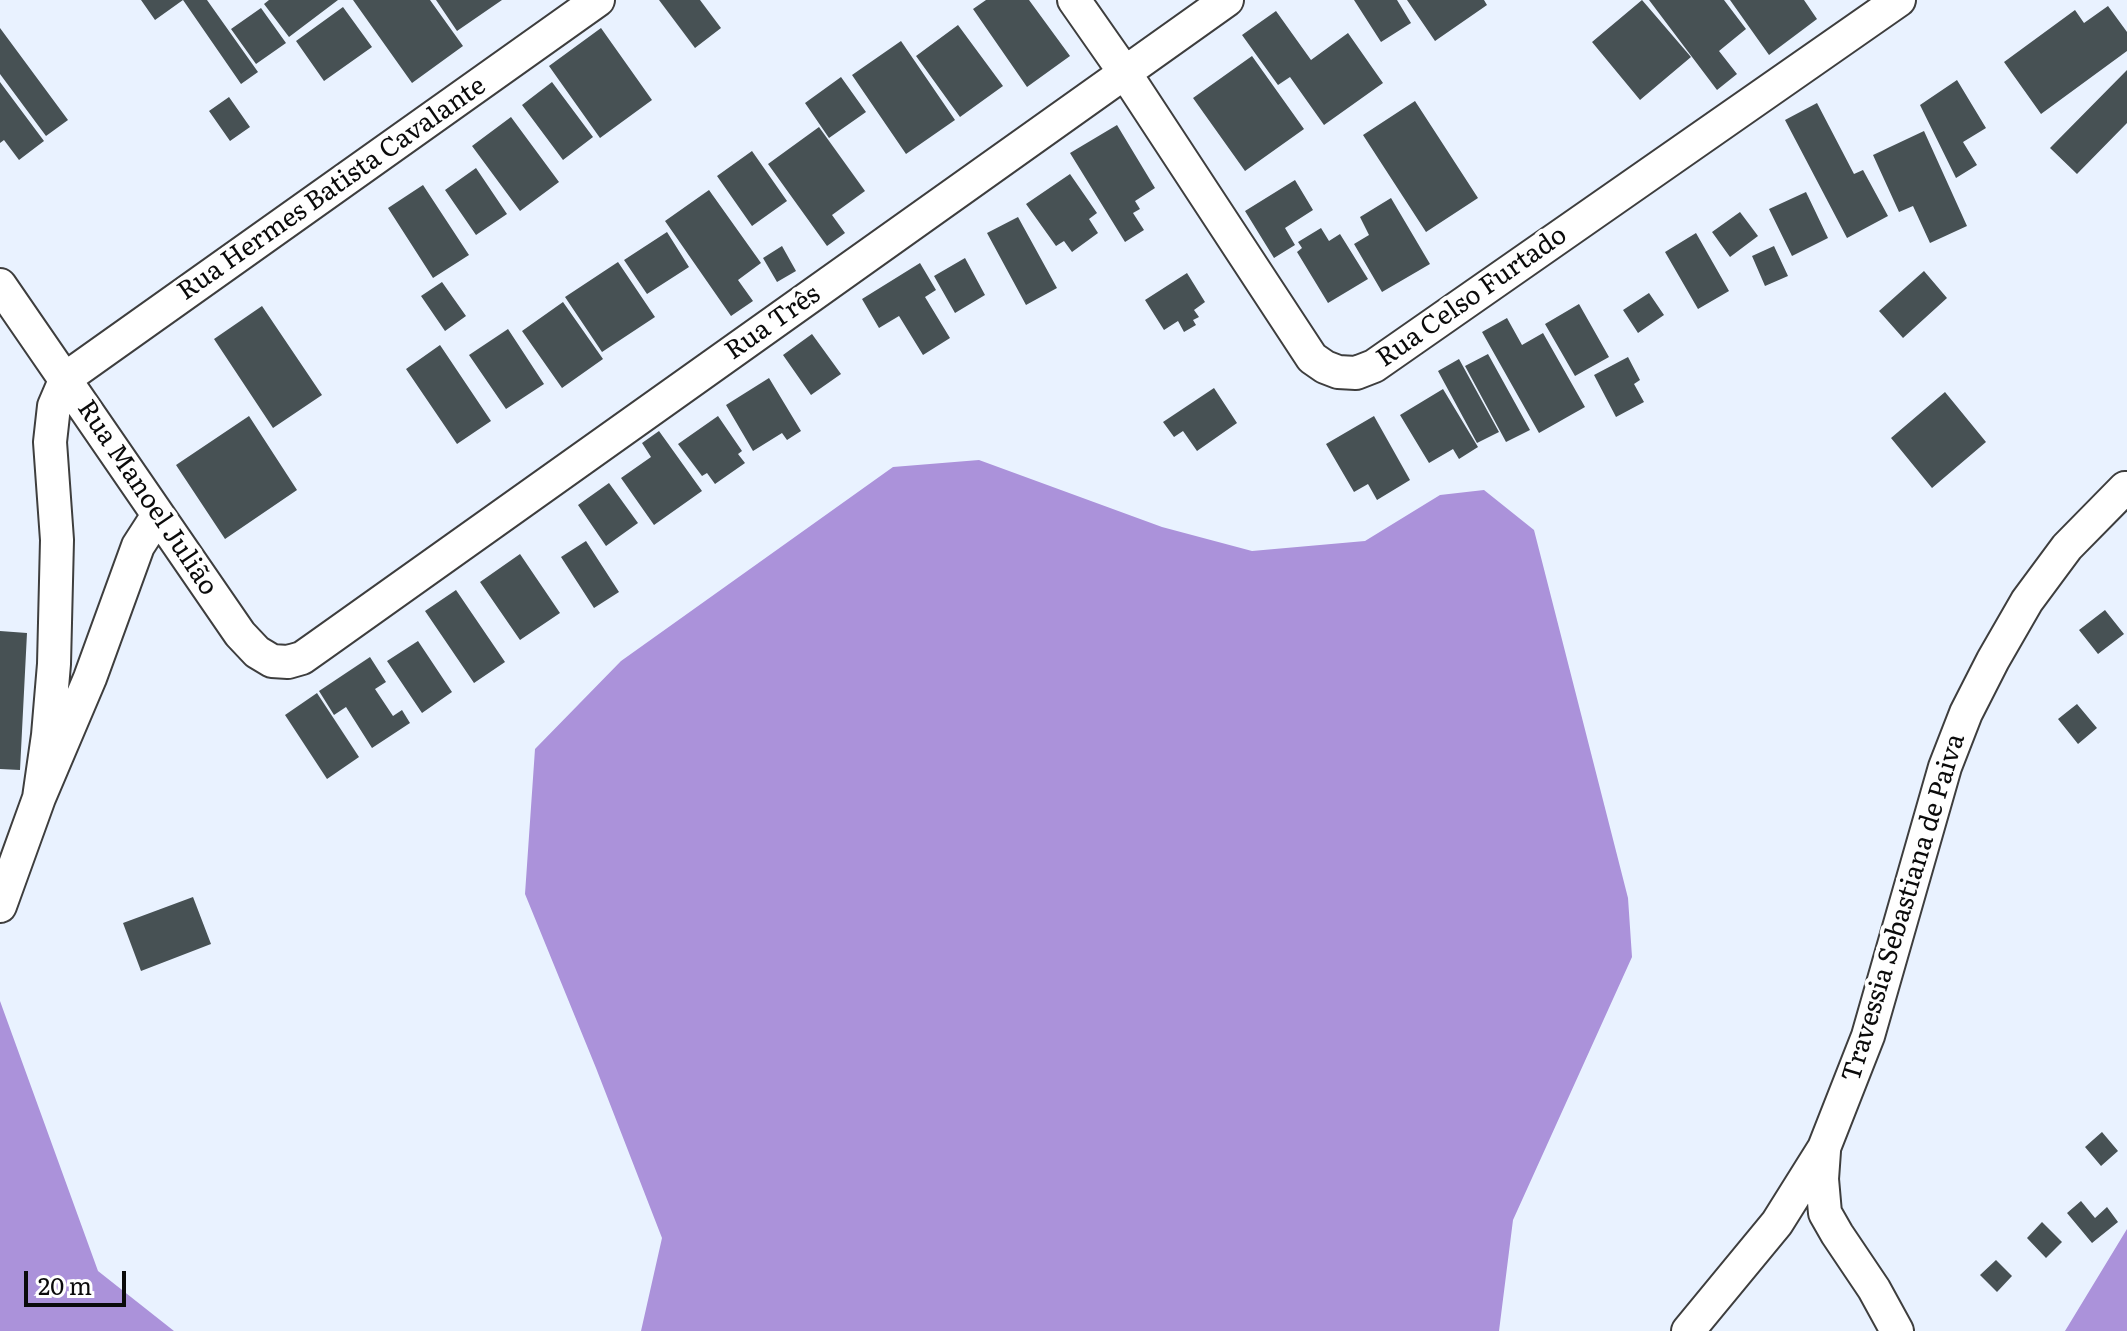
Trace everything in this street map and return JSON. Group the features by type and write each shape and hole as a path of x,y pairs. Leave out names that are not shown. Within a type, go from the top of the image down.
{"street":[{"name":"Rua Hermes Batista Cavalante","path":"66,378 598,0"},
{"name":"Rua Celso Furtado","path":"1074,0 1312,358 1338,372 1356,373 1374,366 1899,0"},
{"name":"Rua Três","path":"319,646 1227,0"},
{"name":"Rua Manoel Julião","path":"0,285 240,634 257,652 272,661 288,662 302,658 319,646"},
{"path":"39,798 54,664 57,540 50,442 54,406 66,378"},
{"name":"Travessia Sebastiana de Paiva","path":"1688,1331 1777,1223 1824,1148 1868,1036 1945,767 1966,713 1993,660 2027,601 2067,547 2126,495"},
{"path":"0,906 39,798 90,678 138,546 158,515"},
{"path":"1824,1148 1822,1179 1825,1213 1897,1331"}],"shaded area":[{"path":"979,460 1162,527 1252,551 1365,541 1440,495 1484,490 1534,530 1628,898 1632,957 1513,1220 1499,1331 641,1331 662,1238 525,894 535,749 621,661 893,467"},
{"path":"0,1001 98,1271 174,1331 0,1331"},
{"path":"2127,1229 2127,1331 2065,1331"}],"building":[{"path":"141,0 183,0 155,20"},
{"path":"183,0 207,0 258,72 241,84"},
{"path":"269,0 338,0 289,37 264,4"},
{"path":"353,0 430,0 463,46 412,83"},
{"path":"436,0 502,0 457,31"},
{"path":"659,0 700,0 721,28 695,48"},
{"path":"986,0 1029,0 1070,56 1027,87 973,9"},
{"path":"1354,0 1397,0 1411,23 1381,42"},
{"path":"1407,0 1484,0 1487,5 1435,41"},
{"path":"1642,0 1691,57 1640,100 1592,42"},
{"path":"1649,0 1724,0 1746,29 1719,51 1737,74 1717,90"},
{"path":"1730,0 1804,0 1817,19 1769,55"},
{"path":"2108,6 2127,32 2127,51 2041,114 2004,62 2075,10 2084,23"},
{"path":"343,7 372,47 324,81 296,41"},
{"path":"261,8 286,43 256,64 231,29"},
{"path":"1276,11 1311,60 1348,33 1383,83 1324,125 1290,77 1278,85 1242,35"},
{"path":"958,25 1003,86 960,117 916,56"},
{"path":"0,28 68,120 46,136 0,74"},
{"path":"601,28 652,100 600,138 549,66"},
{"path":"901,41 955,120 906,154 852,75"},
{"path":"1252,56 1304,129 1245,171 1193,98"},
{"path":"2127,70 2127,123 2077,174 2050,148"},
{"path":"841,77 866,112 829,138 805,103"},
{"path":"1957,80 1986,128 1963,142 1977,165 1956,178 1920,105"},
{"path":"0,82 44,141 19,160 4,140 0,143"},
{"path":"552,82 593,137 563,160 522,105"},
{"path":"229,97 250,127 230,141 209,111"},
{"path":"1415,101 1478,198 1426,232 1363,135"},
{"path":"1817,103 1854,174 1863,170 1888,216 1847,238 1785,120"},
{"path":"511,117 559,182 520,211 472,146"},
{"path":"1117,125 1155,188 1135,201 1140,209 1133,213 1144,230 1125,242 1070,153"},
{"path":"819,127 865,191 832,215 845,233 827,246 768,164"},
{"path":"1924,131 1967,226 1930,243 1913,206 1899,212 1873,155"},
{"path":"752,151 787,201 752,226 717,176"},
{"path":"476,168 507,214 476,235 445,190"},
{"path":"1070,174 1097,213 1089,219 1098,233 1072,252 1064,241 1056,246 1026,204"},
{"path":"1295,180 1313,210 1285,228 1295,245 1274,258 1245,211"},
{"path":"423,185 469,255 433,278 388,208"},
{"path":"709,190 761,263 738,280 753,301 731,316 665,221"},
{"path":"1806,192 1828,238 1792,256 1769,209"},
{"path":"1391,198 1430,264 1382,292 1354,244 1369,235 1360,217"},
{"path":"1740,212 1758,236 1730,257 1712,232"},
{"path":"1018,217 1057,288 1026,305 987,233"},
{"path":"1321,228 1329,241 1340,234 1368,279 1328,303 1297,252 1302,248 1298,242"},
{"path":"667,232 689,267 647,294 624,260"},
{"path":"1696,233 1729,291 1698,309 1665,252"},
{"path":"782,246 796,271 777,282 763,258"},
{"path":"1774,246 1788,276 1765,286 1752,256"},
{"path":"965,258 985,295 955,313 934,276"},
{"path":"618,262 655,317 602,352 565,297"},
{"path":"920,263 936,290 925,297 950,338 923,355 899,316 879,328 862,299"},
{"path":"1924,271 1947,298 1903,338 1879,311"},
{"path":"1187,273 1205,302 1194,310 1199,317 1193,320 1196,325 1184,332 1178,321 1164,330 1145,300"},
{"path":"442,282 466,316 445,331 421,296"},
{"path":"1649,293 1664,315 1638,333 1623,310"},
{"path":"563,302 603,359 562,388 522,331"},
{"path":"1579,304 1609,357 1575,376 1545,324"},
{"path":"262,306 322,395 273,428 214,339"},
{"path":"1507,318 1522,345 1543,333 1585,407 1539,433 1482,332"},
{"path":"508,329 544,384 506,409 469,355"},
{"path":"812,334 841,374 811,395 783,355"},
{"path":"440,345 491,421 457,444 406,369"},
{"path":"1488,354 1530,430 1506,442 1465,366"},
{"path":"1628,357 1640,380 1634,384 1644,402 1616,417 1594,375"},
{"path":"1459,359 1499,432 1477,443 1438,371"},
{"path":"769,378 801,431 787,440 782,433 753,451 726,405"},
{"path":"1214,388 1237,423 1197,451 1183,431 1174,437 1163,422"},
{"path":"1443,389 1478,447 1459,459 1453,449 1429,463 1400,415"},
{"path":"1945,392 1986,442 1932,488 1891,438"},
{"path":"249,416 297,490 225,539 176,465"},
{"path":"718,416 742,451 738,454 745,463 715,484 707,473 702,476 678,444"},
{"path":"1374,416 1410,480 1377,500 1368,484 1354,492 1326,444"},
{"path":"659,431 702,491 654,525 621,478 651,457 642,443"},
{"path":"609,483 638,523 606,546 578,505"},
{"path":"586,541 619,592 594,608 561,557"},
{"path":"520,554 560,613 520,640 480,582"},
{"path":"456,590 505,662 474,683 425,611"},
{"path":"2105,610 2124,634 2098,654 2079,630"},
{"path":"0,631 27,633 20,770 0,769"},
{"path":"418,641 452,692 422,713 387,661"},
{"path":"370,657 386,682 375,689 393,716 402,710 410,723 372,748 346,707 334,715 319,691"},
{"path":"317,693 359,757 327,779 285,715"},
{"path":"2077,704 2097,728 2078,744 2058,719"},
{"path":"193,897 211,944 141,971 123,923"},
{"path":"2102,1132 2118,1151 2101,1166 2085,1147"},
{"path":"2081,1201 2095,1218 2107,1207 2118,1222 2092,1243 2067,1213"},
{"path":"2042,1222 2062,1242 2046,1258 2027,1238"},
{"path":"1996,1260 2012,1276 1997,1292 1980,1275"}]}
